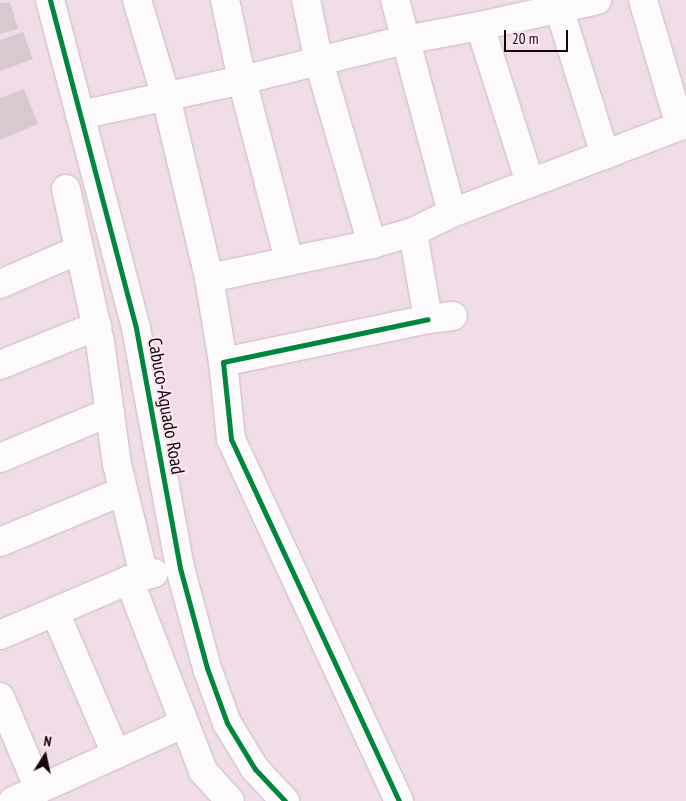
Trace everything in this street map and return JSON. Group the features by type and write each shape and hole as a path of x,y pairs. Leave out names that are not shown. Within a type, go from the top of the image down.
{"street":[{"name":"Cabuco-Aguado Road","path":"50,0 136,328 180,568 207,668 227,723 255,770 285,801"},
{"path":"137,0 166,97 209,278 223,362 231,438 399,801"},
{"path":"225,0 242,80 288,261"},
{"path":"306,0 319,62 372,244"},
{"path":"395,0 404,40 452,213"},
{"path":"80,115 242,80 404,40 480,26 597,0"},
{"path":"209,278 372,244 413,232 452,213 680,126 643,0"},
{"path":"559,8 605,154"},
{"path":"480,26 530,183"},
{"path":"66,189 96,326 117,464 124,491 136,578 183,724 203,771 225,800"},
{"path":"223,362 440,318 413,232"},
{"path":"1,281 79,250"},
{"path":"0,365 96,326"},
{"path":"0,458 110,412"},
{"path":"0,542 124,491"},
{"path":"0,635 136,578 180,568"},
{"path":"55,612 116,754"},
{"path":"0,697 39,789"},
{"path":"13,801 183,724"}],"building":[{"path":"10,2 18,29 0,34 0,3"},
{"path":"23,32 33,59 0,71 0,40"},
{"path":"24,89 38,124 0,140 0,98"}],"cycle path":[{"path":"50,0 136,328 180,568 207,668 227,723 255,769 285,801"},
{"path":"399,801 231,439 223,362 428,319"}]}
